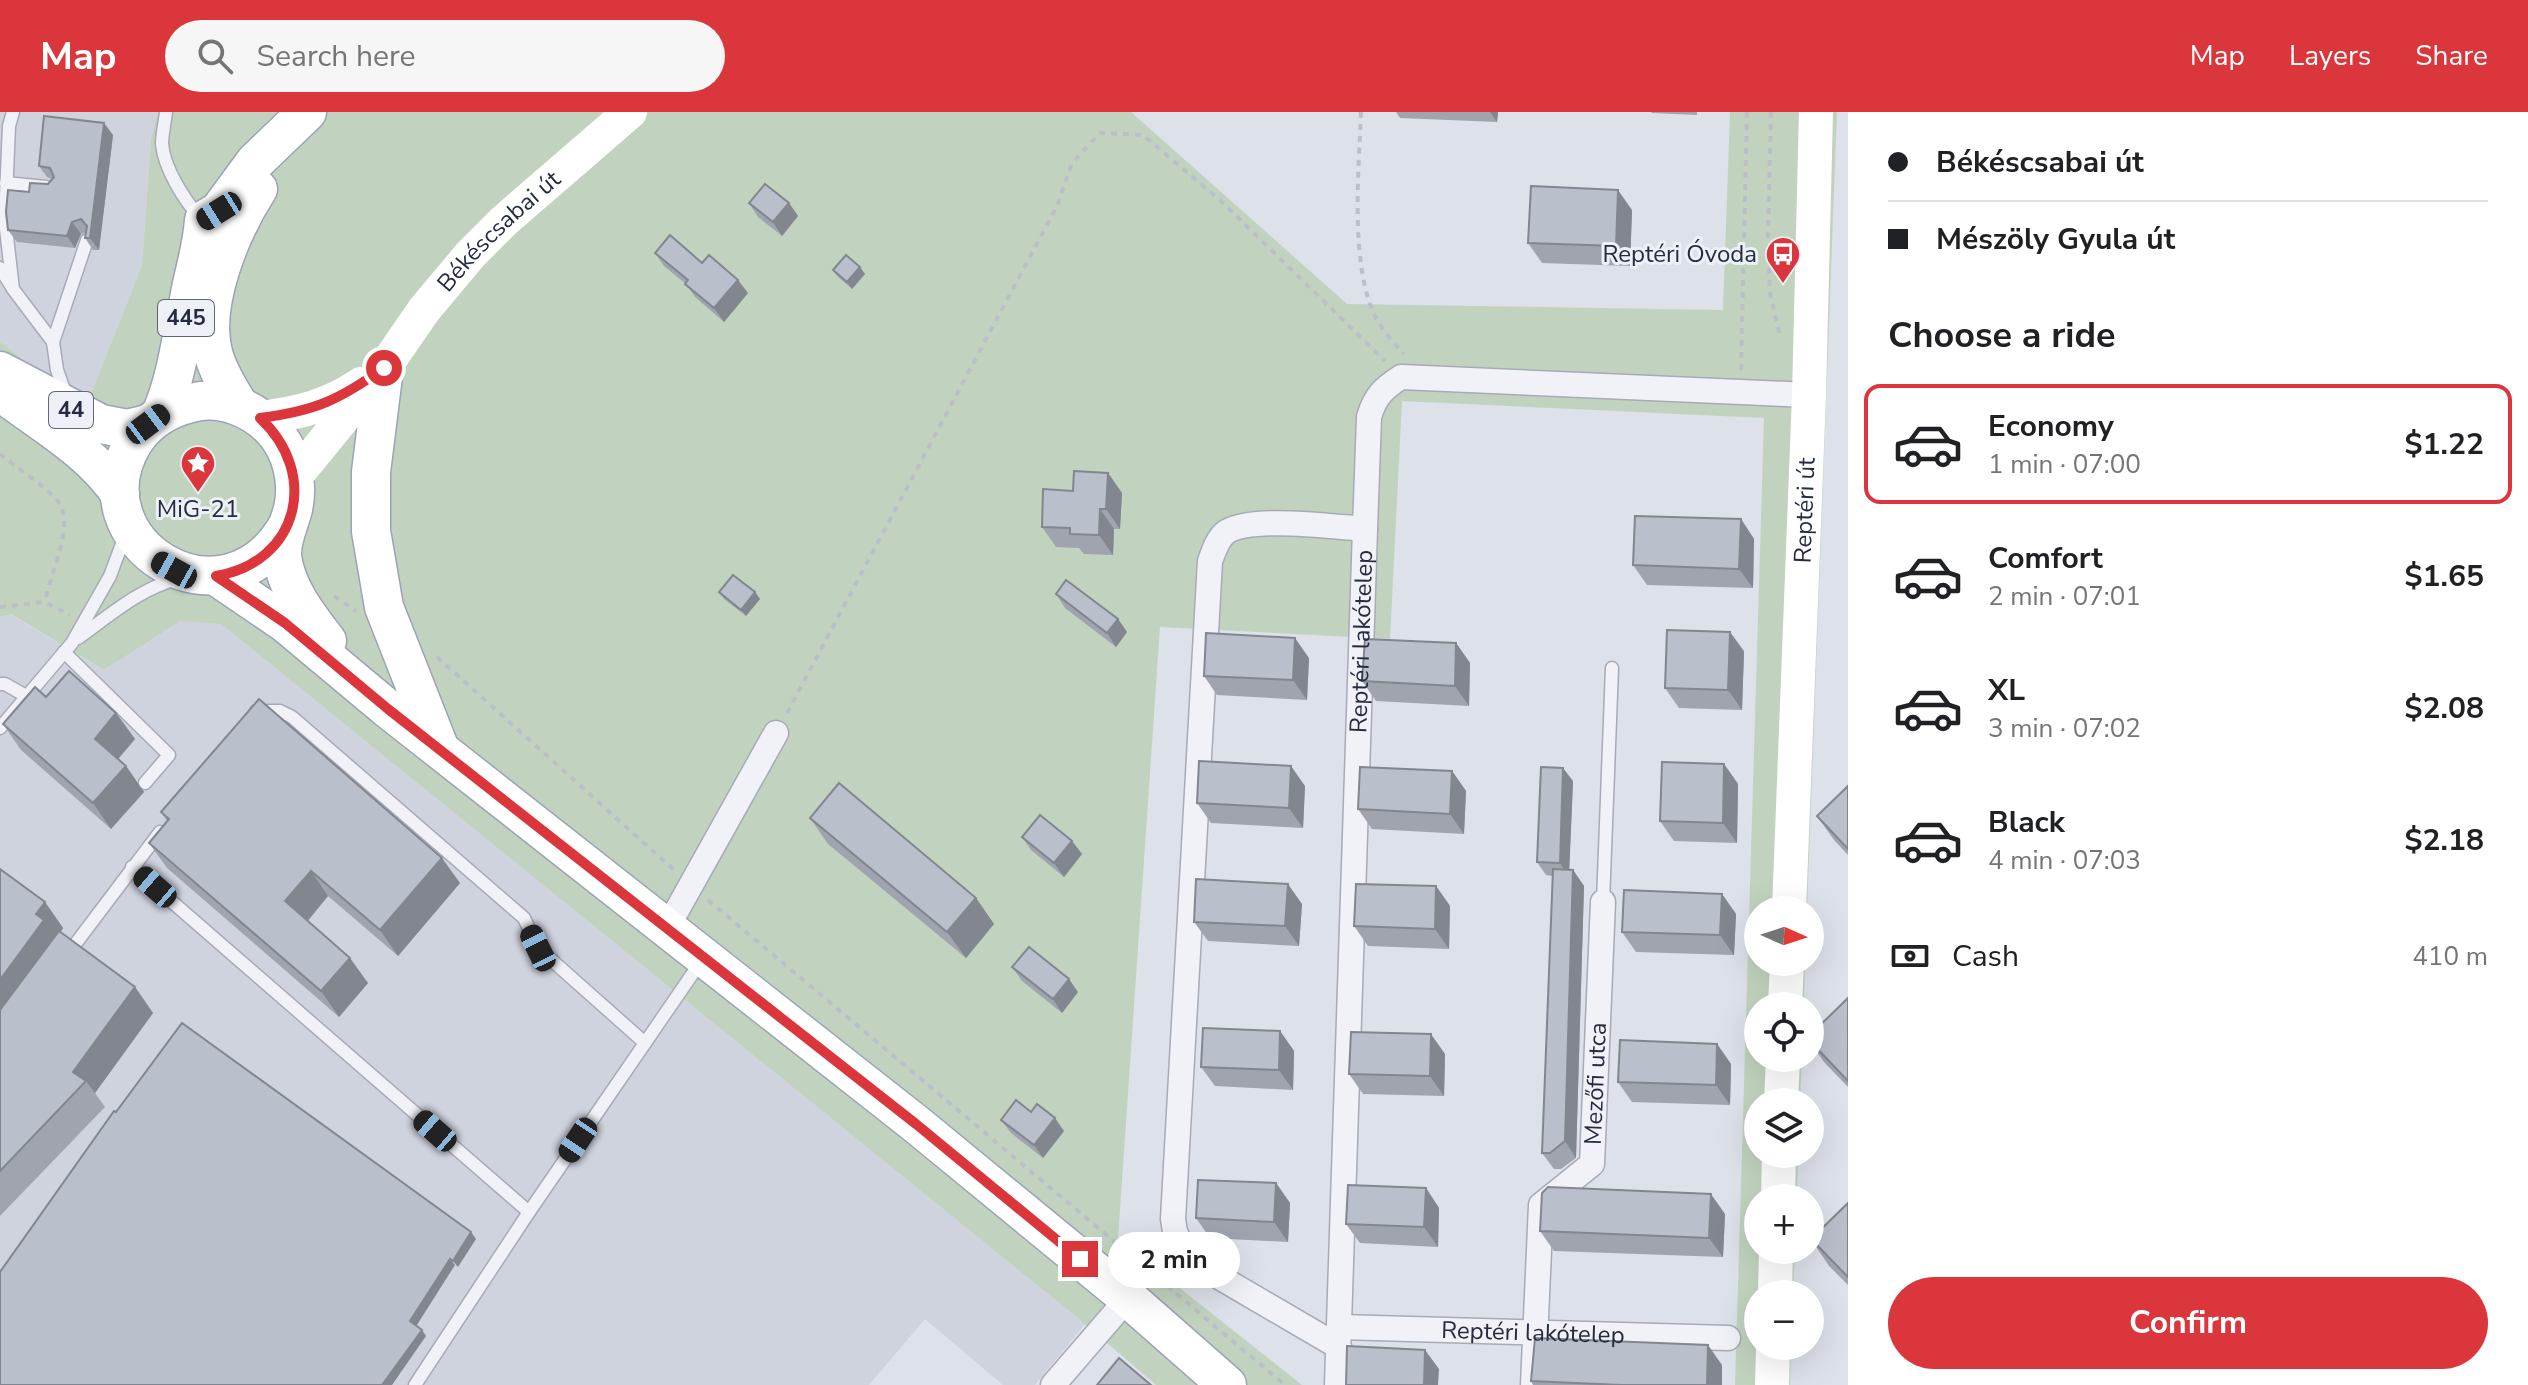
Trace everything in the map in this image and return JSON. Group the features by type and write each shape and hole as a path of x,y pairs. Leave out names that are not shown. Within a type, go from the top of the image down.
{"main road":[{"path":"204,220 219,211 255,162 307,112"},
{"name":"445","path":"250,412 223,378 212,347 216,287 231,239 256,192 315,112"},
{"name":"445","path":"155,419 178,361 189,297 202,249 204,220"},
{"path":"384,368 371,472 371,531 384,607 439,747"},
{"name":"44","path":"0,371 101,424 127,429 194,402 210,401 250,412 284,445 295,477 293,508 282,555 290,584 301,607 360,685"},
{"name":"44","path":"0,392 106,473 146,551 174,570 206,576 234,573 263,556 288,525"},
{"path":"124,510 123,467 129,450 155,419"},
{"name":"44","path":"206,576 285,623 703,958 916,1124 1128,1298 1227,1385"}],"street":[{"name":"Békéscsabai út","path":"295,477 384,368 424,310 470,255 504,221 630,112"},
{"name":"Reptéri út","path":"1790,896 1809,395 1816,112"},
{"name":"Békéscsabai út","path":"250,412 303,412 328,404 384,368"},
{"path":"1413,378 1809,395"},
{"name":"Reptéri lakótelep","path":"1337,1385 1369,417 1373,402 1383,388 1413,378"},
{"path":"1339,1337 1209,1271 1184,1251 1173,1219 1210,561 1217,543 1226,532 1243,526 1266,523 1365,529"},
{"path":"667,928 776,733"},
{"name":"Mezőfi utca","path":"1533,1385 1541,1205 1592,1164 1603,902"},
{"path":"1053,1385 1128,1298"},
{"name":"Reptéri lakótelep","path":"1339,1337 1535,1333 1728,1338"},
{"path":"1772,1385 1773,1360"}],"lane":[{"path":"13,112 9,126 5,220 13,289"},
{"path":"162,115 162,144 168,164 194,211 204,220"},
{"path":"6,183 53,187"},
{"path":"71,410 57,370 53,342 87,240"},
{"path":"0,268 53,342"},
{"path":"0,728 68,647 84,622 110,576 124,510"},
{"path":"68,647 135,598 162,583 206,576"},
{"path":"68,647 169,755 145,783"},
{"path":"1603,902 1612,668"},
{"path":"2,683 26,696"},
{"path":"246,723 256,711 270,709 292,717 524,918 538,948 645,1043"},
{"path":"56,969 170,819"},
{"path":"132,867 529,1212"},
{"path":"415,1385 703,958"}],"path":[{"path":"1361,112 1358,210 1363,268 1377,320 1413,378"},
{"path":"1740,393 1747,112"},
{"path":"776,733 1057,206 1072,163 1100,133 1143,135 1221,201 1413,378"},
{"path":"0,454 60,503 64,519 62,537 45,602"},
{"path":"329,592 350,609 364,614 384,607"},
{"path":"0,607 45,602 84,622"},
{"path":"435,654 691,886 1285,1385"}],"shaded area":[{"path":"0,112 158,112 151,139 142,265 86,408 0,342"},
{"path":"10,614 104,670 180,620 221,624 1085,1324 1035,1385 1003,1385 925,1319 869,1385 0,1385 0,617"}],"green space":[{"path":"158,112 1131,112 1347,304 1723,310 1730,112 1837,112 1808,896 1750,896 1764,418 1402,401 1390,639 1160,627 1118,1239 1302,1385 1156,1385 1085,1324 221,624 180,621 104,670 11,614 0,617 0,342 86,407 142,265 151,139"},
{"path":"1747,976 1805,976 1804,992 1747,992"},
{"path":"1744,1072 1801,1072 1801,1088 1744,1088 1744,1168 1798,1168 1797,1184 1744,1184 1744,1264 1794,1264 1794,1280 1744,1280 1744,1360 1791,1360 1790,1385 1735,1385"}],"building":[{"path":"44,116 104,123 90,238 85,238 87,226 81,219 72,222 67,236 8,230 8,190 29,192 30,183 48,184 54,177 50,168 39,166"},
{"path":"765,184 789,203 773,222 749,203"},
{"path":"1531,186 1618,190 1616,246 1528,243"},
{"path":"670,235 702,263 709,255 738,280 714,308 685,284 688,280 655,253"},
{"path":"846,255 860,267 847,282 833,270"},
{"path":"1074,471 1108,473 1106,509 1100,509 1099,535 1070,534 1070,528 1042,527 1043,489 1073,491"},
{"path":"1635,516 1741,519 1739,569 1633,565"},
{"path":"733,575 755,592 741,610 719,592"},
{"path":"1066,580 1118,619 1107,633 1056,594"},
{"path":"1667,630 1730,632 1728,690 1665,688"},
{"path":"1206,633 1295,638 1293,680 1204,676"},
{"path":"1365,639 1456,643 1455,686 1362,681"},
{"path":"69,671 116,713 95,739 126,766 93,803 3,724 35,687 46,697"},
{"path":"259,699 442,858 380,930 311,871 285,901 350,958 321,991 149,843 169,819 161,812"},
{"path":"1199,761 1291,766 1289,808 1197,803"},
{"path":"1662,762 1724,764 1723,823 1660,821"},
{"path":"1360,767 1452,771 1450,814 1358,809"},
{"path":"1541,767 1563,768 1560,863 1537,862"},
{"path":"839,783 976,898 947,932 810,818"},
{"path":"1848,786 1848,849 1817,816"},
{"path":"1040,815 1072,841 1054,863 1022,837"},
{"path":"0,869 45,902 36,914 44,920 0,980"},
{"path":"1553,869 1573,870 1565,1141 1550,1153 1542,1153"},
{"path":"1196,879 1288,884 1285,926 1194,922"},
{"path":"1356,884 1436,886 1435,929 1354,926"},
{"path":"1624,890 1722,894 1720,935 1622,932"},
{"path":"59,931 135,987 73,1072 86,1081 0,1171 0,1010"},
{"path":"1029,947 1069,979 1053,999 1012,967"},
{"path":"1848,998 1848,1081 1824,1056 1824,1021"},
{"path":"182,1023 471,1232 410,1321 422,1330 382,1385 0,1385 0,1272 114,1111"},
{"path":"1203,1028 1280,1031 1279,1070 1201,1067"},
{"path":"1351,1032 1431,1034 1430,1076 1349,1074"},
{"path":"1620,1040 1717,1044 1716,1085 1618,1082"},
{"path":"1016,1100 1031,1112 1037,1104 1055,1118 1034,1145 1001,1120"},
{"path":"1198,1180 1276,1183 1274,1222 1196,1218"},
{"path":"1348,1185 1426,1188 1424,1227 1346,1224"},
{"path":"1548,1187 1711,1194 1709,1238 1540,1231 1542,1193"},
{"path":"1848,1203 1848,1277 1824,1252 1824,1226"},
{"path":"1535,1338 1708,1345 1707,1385 1531,1381"},
{"path":"1347,1346 1425,1350 1424,1385 1346,1385"},
{"path":"1119,1358 1151,1385 1097,1385"}],"place":[{"name":"Reptéri Óvoda","path":"1783,285"},
{"name":"MiG-21","path":"198,494"}],"route":[{"path":"384,368 328,404 303,412 260,418 273,430 291,460 295,477 293,508 281,537 263,556 234,573 216,576 264,607 317,648 388,709 916,1124 1080,1259"}]}
